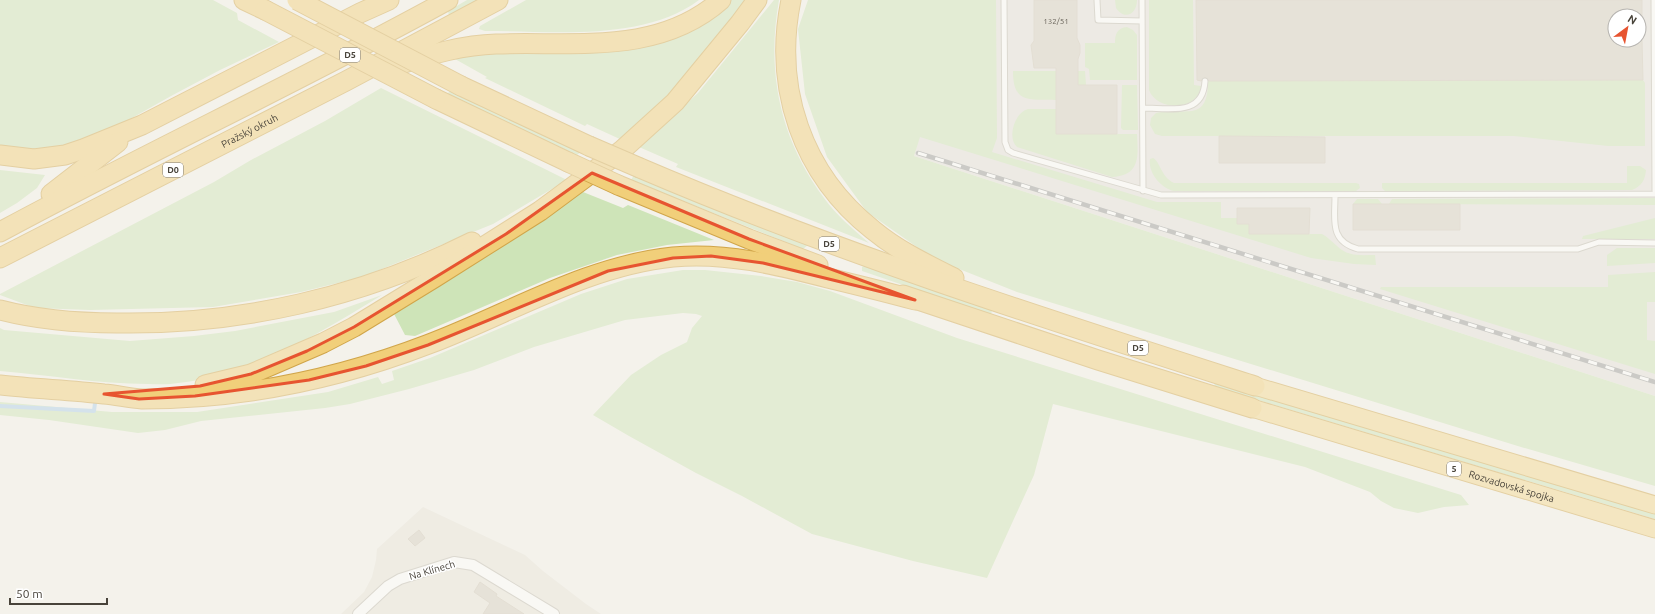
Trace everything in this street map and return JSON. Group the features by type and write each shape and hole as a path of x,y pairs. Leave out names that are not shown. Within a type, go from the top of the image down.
{"highway":[{"path":"244,0 265,10"},
{"name":"D5","path":"248,0 436,99 568,162 618,185 749,239 915,300 1101,349 1255,386"},
{"name":"D5","path":"297,0 461,86 589,146 640,168 813,238 1021,311 1101,349 1252,408"},
{"path":"321,0 386,48"},
{"path":"360,13 382,0"},
{"path":"0,155 34,159 65,155 83,149 142,125 388,0"},
{"name":"D0","path":"5,229 81,188 296,80 448,0"},
{"name":"Pražský okruh","path":"0,258 346,81 498,0"},
{"path":"346,81 446,50 465,47 496,44 591,45 655,36 681,26 706,12 721,0"},
{"path":"104,394 200,386 251,374 307,351 354,327 500,238 575,186 621,151 675,102 757,0"},
{"path":"791,0 786,44 788,87 800,130 810,154 823,178 850,210 873,231 886,240 924,263 1021,311"},
{"path":"5,229 142,125"},
{"path":"5,311 38,317 83,322 160,323 259,312 314,301 381,281 433,261 497,230 575,186"},
{"path":"0,386 104,394 139,399 195,396 266,388 351,370 428,345 549,292 584,279 623,266 673,258 711,256 763,263 915,300"},
{"name":"5","path":"1255,386 1655,505"},
{"name":"Rozvadovská spojka","path":"1252,408 1655,529"}],"street":[{"name":"Na Klínech","path":"358,614 388,586 400,579 454,562 473,564 554,614"}],"lane":[{"path":"1004,0 1004,142 1008,150 1143,191 1161,195 1335,196 1655,194"},
{"path":"1097,0 1098,20 1142,21"},
{"path":"1142,0 1143,191"},
{"path":"1654,0 1655,191"},
{"path":"1143,108 1192,106 1201,97 1205,81"},
{"path":"1335,196 1336,234 1345,244 1358,249 1578,249 1599,242 1655,243"}],"highlighted area":[{"path":"592,173 749,239 915,300 763,263 711,256 673,258 608,271 428,345 366,366 309,380 195,396 139,399 104,394 200,386 251,374 307,351 354,327 506,234"}],"shaded area":[{"path":"900,0 1655,0 1655,396 914,156 919,137"},
{"path":"423,507 525,555 543,571 601,614 341,614 364,592 372,577 377,549"}],"green space":[{"path":"0,0 213,0 237,13 238,20 279,42 220,70 93,140 47,151 0,146"},
{"path":"467,0 478,0 449,16 448,11"},
{"path":"526,0 699,0 676,13 651,23 624,28 567,32 485,31 479,29 480,26"},
{"path":"729,0 751,0 722,37 690,73 622,140 587,124 585,126 485,78 487,77 455,59 483,49 648,45"},
{"path":"774,0 779,0 775,27 774,53 776,79 780,104 787,128 809,176 824,198 839,216 869,243 676,167 678,164 639,147 698,93"},
{"path":"808,0 996,0 997,138 992,152 1157,202 1221,202 1221,218 1237,218 1249,224 1249,234 1322,234 1341,250 1350,254 1375,255 1376,265 1354,264 1311,258 920,137 914,156 1655,396 1655,486 1521,447 1017,292 934,259 867,212 827,157 805,94 798,29"},
{"path":"1115,0 1137,0 1133,12 1127,15 1119,12 1116,8"},
{"path":"1149,0 1193,0 1194,85 1201,86 1199,94 1186,104 1177,106 1160,102 1153,97 1149,90"},
{"path":"1127,27 1133,30 1137,35 1137,80 1090,80 1089,69 1085,67 1085,43 1115,43 1117,32"},
{"path":"1013,71 1062,71 1056,80 1056,100 1031,99 1020,95 1016,90"},
{"path":"1069,71 1085,71 1086,85 1072,85"},
{"path":"1643,80 1645,83 1645,146 1608,146 1514,136 1162,136 1155,134 1150,125 1151,118 1156,113 1166,111 1192,111 1199,109 1204,104 1207,95 1208,81"},
{"path":"1122,85 1137,85 1138,130 1123,130 1121,128"},
{"path":"381,88 567,180 493,224 362,277 301,292 213,307 90,310 35,308 0,295 214,182 251,160 325,121"},
{"path":"453,90 582,151 577,155 446,94"},
{"path":"1028,109 1056,109 1056,134 1137,134 1138,149 1136,163 1128,173 1121,176 1112,177 1017,147 1014,143 1012,132 1019,115"},
{"path":"1153,158 1166,177 1174,183 1356,183 1359,184 1360,188 1356,191 1174,191 1164,187 1156,179 1150,164 1150,159"},
{"path":"1627,166 1640,166 1646,170 1645,177 1642,182 1638,187 1632,190 1385,191 1382,188 1382,183 1627,183"},
{"path":"0,170 45,175 37,188 17,203 0,213"},
{"path":"634,175 808,245 803,249 631,180"},
{"path":"583,192 623,208 628,205 714,240 667,245 617,255 550,278 415,336 405,335 393,312"},
{"path":"1655,198 1655,205 1389,204 1392,199"},
{"path":"1357,199 1378,199 1382,204 1353,204"},
{"path":"1655,218 1655,239 1582,239 1583,236"},
{"path":"1617,248 1655,248 1655,263 1607,266 1607,255"},
{"path":"864,266 992,310 991,315 862,271 862,267"},
{"path":"683,270 705,270 761,276 797,282 830,291 957,338 1461,495 1469,505 1444,507 1418,513 1394,508 1381,501 1370,492 1305,467 1053,404 1034,475 987,578 913,561 812,534 696,473 593,415 631,375 661,355 687,342 692,328 702,316 683,313 625,320 534,347 474,370 409,389 350,404 325,408 201,421 165,430 138,433 49,420 0,415 0,402 112,412 197,412 328,392 378,377 382,384 394,380 392,371 430,358 581,294 627,279"},
{"path":"1655,272 1655,302 1647,302 1647,340 1655,341 1655,374 1380,289 1381,287 1608,287 1608,275"},
{"path":"382,295 334,324 284,351 259,362 206,379 170,384 129,384 0,371 0,328 4,330 130,341 194,336 235,331 334,312"},
{"path":"1215,382 1655,513 1655,519 1214,387"}],"building":[{"path":"1034,0 1077,0 1077,38 1080,45 1078,59 1078,85 1117,85 1117,134 1056,134 1056,68 1034,68 1031,45 1034,41"},
{"path":"1196,0 1642,0 1642,8 1607,8 1607,48 1642,48 1643,80 1209,81 1205,77 1201,81 1197,80"},
{"path":"1219,136 1325,137 1325,163 1219,163"},
{"path":"1353,204 1460,204 1460,230 1353,230"},
{"path":"1237,208 1310,208 1309,234 1249,234 1249,224 1237,224"},
{"path":"419,530 425,538 415,546 408,539"},
{"path":"480,582 497,594 496,596 524,614 483,614 490,603 474,592"}],"waterway":[{"path":"0,406 94,411 95,403"}],"railway":[{"path":"918,153 1655,382"}]}
